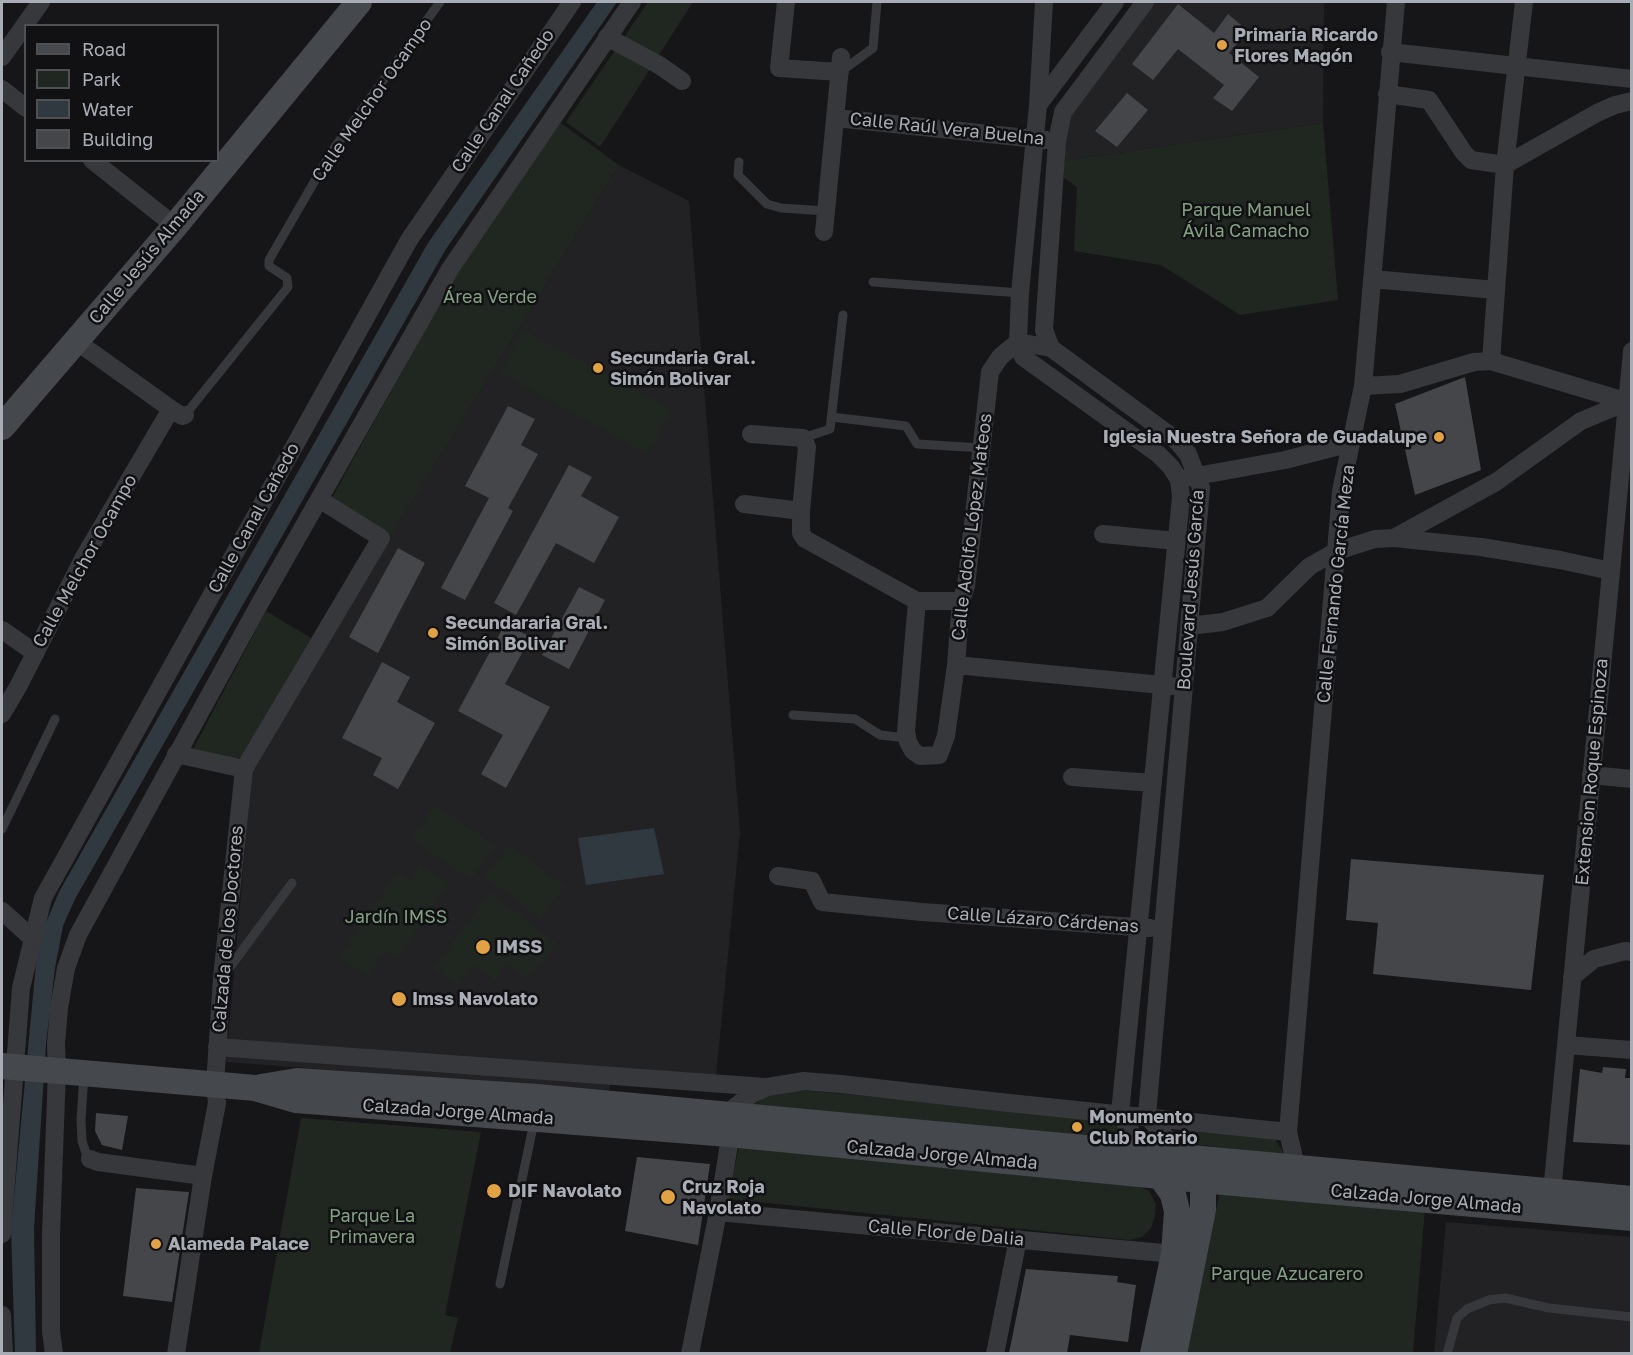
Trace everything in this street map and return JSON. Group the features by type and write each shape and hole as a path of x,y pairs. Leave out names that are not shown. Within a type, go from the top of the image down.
{"street":[{"path":"25,24 41,2"},
{"name":"Calle Jesús Almada","path":"2,427 175,226 359,2"},
{"name":"Calle Canal Cañedo","path":"2,1234 11,1067 21,988 43,897 409,240 572,2"},
{"path":"54,1353 51,1331 53,1070 59,1008 66,968 78,936 176,754 450,269 632,2"},
{"path":"786,2 779,68 840,64 824,232"},
{"path":"1044,2 1038,105 1020,293 1018,342 1051,348"},
{"path":"1038,105 1115,2"},
{"path":"1051,348 1044,330 1044,314 1057,141 1063,112 1145,2"},
{"name":"Calle Fernando García Meza","path":"1296,1167 1288,1132 1341,491 1364,386 1390,52 1396,2"},
{"path":"1491,361 1505,165 1524,2"},
{"path":"2,57 24,26"},
{"path":"607,37 659,65 682,81"},
{"path":"1390,52 1632,79"},
{"path":"2,89 24,106"},
{"path":"1387,94 1429,100 1464,153 1472,160 1505,165 1597,113 1632,101"},
{"name":"Calle Raúl Vera Buelna","path":"836,118 1057,141"},
{"path":"95,162 175,226"},
{"path":"1372,279 1496,290"},
{"path":"76,341 178,412"},
{"name":"Boulevard Jesús García","path":"1018,342 1023,357 1158,454 1171,467 1179,480 1180,497 1176,541 1119,1113"},
{"name":"Calle Adolfo López Mateos","path":"907,738 913,751 920,756 939,755 946,736 962,601 966,586 990,372 1000,357 1018,342"},
{"name":"Boulevard Jesús García","path":"1051,348 1175,439 1188,454 1201,488 1147,1116"},
{"name":"Extension Roque Espinoza","path":"1552,1192 1629,403 1632,351"},
{"path":"1364,386 1400,384 1474,362 1491,361 1629,403"},
{"path":"1394,538 1496,482 1581,421 1629,403"},
{"name":"Calle Melchor Ocampo","path":"2,714 84,558 178,412"},
{"path":"752,434 803,438 807,447 801,533 805,539 917,601 962,601"},
{"path":"1179,480 1286,460 1351,443"},
{"name":"Calzada de los Doctores","path":"176,1353 203,1176 217,1103 215,1084 222,978 244,769 381,538 319,499"},
{"path":"744,504 801,511"},
{"path":"1103,534 1176,541"},
{"path":"1189,626 1223,622 1267,608 1310,566 1336,551 1375,539 1394,538 1481,547 1611,571"},
{"path":"907,738 917,601"},
{"path":"2,633 34,652"},
{"path":"956,665 1184,687"},
{"path":"176,754 244,769"},
{"path":"1591,775 1632,779"},
{"path":"1072,777 1153,783"},
{"name":"Calle Lázaro Cárdenas","path":"778,876 812,881 822,902 922,912 1164,928"},
{"path":"2,911 33,938"},
{"path":"1572,977 1594,959 1625,951 1632,952"},
{"path":"1566,1045 1632,1050"},
{"path":"218,1047 767,1087 804,1081 841,1083 1288,1132"},
{"name":"Calzada Jorge Almada","path":"11,1067 255,1088 296,1100 536,1107 731,1125 1201,1180 1552,1192 1632,1199"},
{"path":"690,1353 718,1212 735,1107 752,1094 767,1087"},
{"path":"1119,1113 1143,1153 1173,1194 1177,1211 1174,1254 1153,1353"},
{"path":"1147,1116 1201,1180 1203,1192 1203,1210 1174,1353"},
{"name":"Calzada Jorge Almada","path":"731,1125 1143,1153 1296,1167 1413,1188 1632,1218"},
{"path":"90,1159 203,1176"},
{"name":"Calle Flor de Dalia","path":"718,1212 1174,1254"},
{"path":"995,1353 1018,1239"},
{"path":"2,1315 4,1353"}],"lane":[{"name":"Calle Melchor Ocampo","path":"178,412 288,286 287,278 269,266 269,260 332,151 440,2"},
{"path":"840,64 873,48 877,2"},
{"path":"739,162 738,175 767,204 781,208 826,212"},
{"path":"873,282 1020,293"},
{"path":"803,438 830,429 843,315"},
{"path":"832,417 906,426 917,444 982,448"},
{"path":"793,714 855,719 880,735 907,738"},
{"path":"2,829 55,719"},
{"path":"222,978 292,883"},
{"path":"84,1072 82,1141 90,1159"},
{"path":"500,1284 536,1107"},
{"path":"1447,1353 1457,1318 1467,1309 1489,1300 1504,1298 1549,1308 1632,1317"}],"shaded area":[{"name":"Primaria Ricardo Flores Magón","path":"1152,2 1324,2 1323,123 1063,161 1068,121 1072,110"},
{"path":"619,165 689,201 740,832 716,1076 612,1068 609,1091 226,1062 253,760"},
{"path":"1446,1222 1631,1237 1631,1353 1434,1354"}],"green space":[{"path":"648,2 693,2 600,147 566,122"},
{"name":"Área Verde","path":"558,121 619,165 391,536 330,501 456,275"},
{"name":"Parque Manuel Ávila Camacho","path":"1323,123 1338,300 1240,315 1161,265 1074,251 1077,187 1064,178 1063,161"},
{"path":"523,330 672,409 647,454 500,373"},
{"path":"266,611 311,638 242,756 237,759 192,751"},
{"path":"434,805 495,845 471,879 412,840"},
{"path":"509,845 565,886 541,918 485,876"},
{"name":"Jardín IMSS","path":"420,865 449,882 397,959 385,951 368,977 339,957 398,872 410,880"},
{"path":"490,893 556,943 529,979 506,963 495,980 474,965 459,986 434,968"},
{"path":"801,1090 1099,1117 1119,1123 1128,1136 1119,1142 753,1106 766,1095"},
{"name":"Parque La Primavera","path":"301,1118 481,1132 445,1315 458,1318 450,1353 259,1353"},
{"path":"1189,1129 1273,1136 1285,1155 1194,1144"},
{"path":"740,1142 1138,1185 1149,1191 1156,1204 1155,1216 1151,1228 1142,1237 1130,1240 728,1199"},
{"name":"Parque Azucarero","path":"1221,1187 1425,1208 1413,1353 1186,1354"}],"water":[{"path":"597,2 617,2 446,249 75,899 63,926 55,968 46,1044 34,1228 36,1353 15,1354 11,1229 36,964 45,925 59,892 428,243"},
{"path":"654,828 664,874 586,885 578,838"}],"building":[{"path":"1178,4 1214,33 1228,14 1248,31 1229,53 1259,77 1232,111 1213,98 1224,85 1178,49 1153,80 1132,64"},
{"path":"1127,93 1148,110 1117,147 1095,131"},
{"name":"Iglesia Nuestra Señora de Guadalupe","path":"1465,377 1481,470 1415,495 1395,404"},
{"path":"508,406 535,419 521,445 538,454 508,508 513,511 465,600 441,588 489,498 465,486"},
{"path":"569,465 592,477 581,496 619,517 594,563 556,543 516,615 494,603"},
{"path":"398,548 425,563 378,653 349,637"},
{"path":"579,587 605,600 569,669 542,655"},
{"path":"505,624 531,637 505,684 550,707 506,788 481,774 503,735 458,711"},
{"path":"382,662 410,677 397,702 435,723 398,789 373,775 382,758 342,738"},
{"path":"1351,859 1544,875 1531,990 1373,974 1378,923 1346,920"},
{"path":"1603,1067 1626,1069 1625,1078 1632,1078 1632,1145 1573,1142 1580,1069 1602,1073"},
{"path":"96,1113 128,1116 122,1150 102,1145 95,1131"},
{"name":"Cruz Roja Navolato","path":"637,1157 710,1164 698,1245 625,1231"},
{"name":"Alameda Palace","path":"136,1188 189,1192 172,1302 123,1296"},
{"path":"1026,1269 1118,1276 1117,1282 1136,1285 1128,1342 1070,1335 1067,1353 1009,1353"}],"place":[{"name":"Primaria Ricardo Flores Magón","path":"1222,45"},
{"name":"Secundaria Gral. Simón Bolivar","path":"598,368"},
{"name":"Iglesia Nuestra Señora de Guadalupe","path":"1439,437"},
{"name":"Secundararia Gral. Simón Bolivar","path":"433,633"},
{"name":"IMSS","path":"483,947"},
{"name":"Imss Navolato","path":"399,999"},
{"name":"Monumento Club Rotario","path":"1077,1127"},
{"name":"DIF Navolato","path":"494,1191"},
{"name":"Cruz Roja Navolato","path":"668,1197"},
{"name":"Alameda Palace","path":"156,1244"}]}
